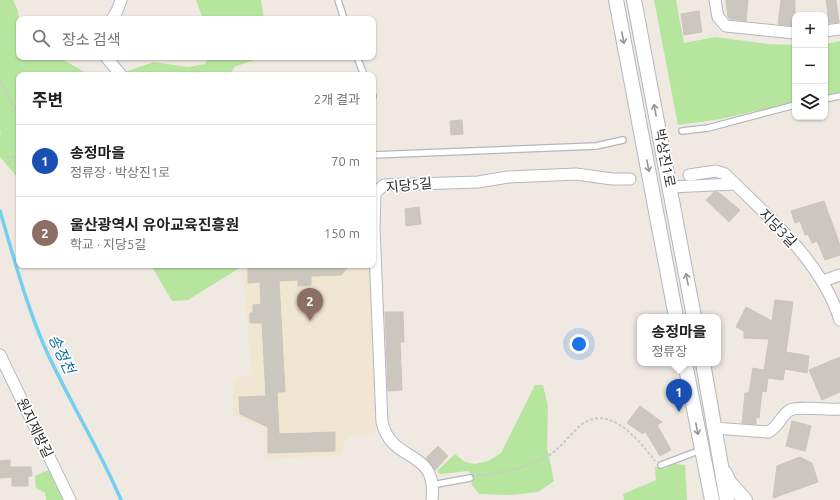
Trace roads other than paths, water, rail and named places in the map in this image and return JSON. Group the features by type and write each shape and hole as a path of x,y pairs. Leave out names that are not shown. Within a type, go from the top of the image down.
{"street":[{"path":"114,16 121,0"},
{"name":"박상진1로","path":"616,0 675,314"},
{"name":"박상진1로","path":"634,0 693,314"},
{"path":"715,0 718,17 722,24 732,28 792,33"},
{"path":"828,31 840,29"},
{"path":"108,60 118,72"},
{"name":"지당3길","path":"689,175 716,171 725,174 806,258 823,280 840,320"},
{"name":"지당5길","path":"376,192 384,185 478,182 508,177 576,174 612,179 630,179"},
{"path":"670,187 734,184"},
{"name":"지당5길","path":"376,264 382,422 389,440 429,470 432,485 432,500"},
{"path":"823,280 840,275"},
{"name":"원지제방길","path":"0,356 70,500"},
{"path":"686,366 705,471 712,500"},
{"path":"704,366 727,500"},
{"path":"715,428 768,432 774,429 785,414 792,410 840,409"},
{"path":"722,465 729,482 745,500"},
{"path":"703,500 705,471"}],"lane":[{"path":"338,0 343,16"},
{"path":"358,60 363,72"},
{"path":"828,98 840,96"},
{"path":"682,131 708,128 792,107"},
{"path":"376,155 596,146 623,140"},
{"path":"661,465 701,450"},
{"path":"432,485 470,478"}],"waterway":[{"name":"송정천","path":"0,211 16,264"},
{"name":"송정천","path":"17,268 32,316 46,350 121,500"}],"place":[{"name":"울산광역시 유아교육진흥원","path":"310,321"},
{"name":"송정마을","path":"679,412"}]}
